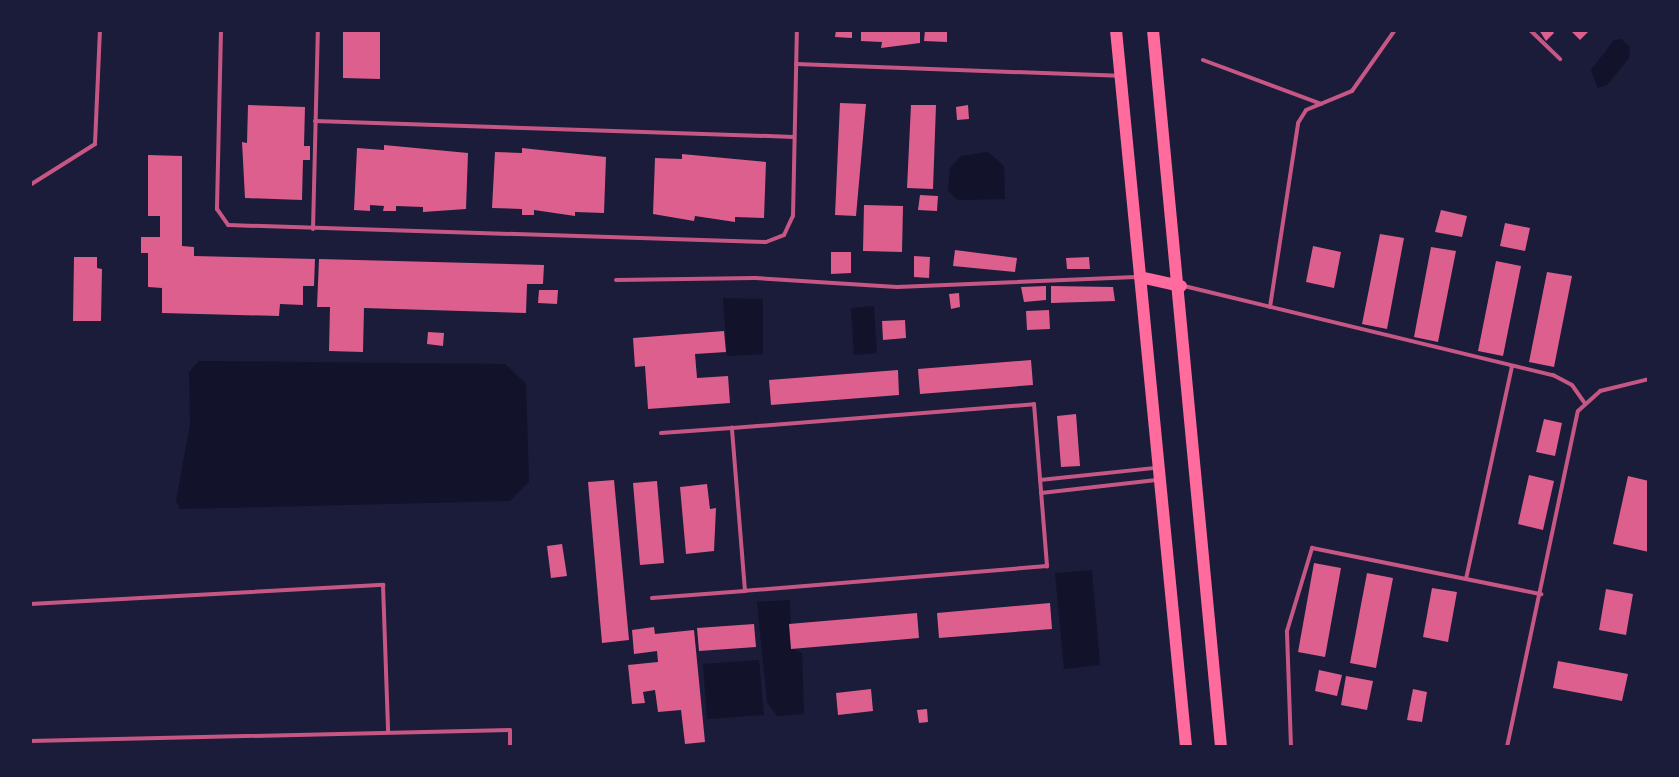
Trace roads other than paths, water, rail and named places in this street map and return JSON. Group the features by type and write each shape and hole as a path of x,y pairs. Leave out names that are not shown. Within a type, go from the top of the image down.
{"main road":[{"path":"1116,30 1162,473 1186,747"},
{"path":"1154,30 1181,286 1221,747"},
{"path":"1140,277 1181,286"}],"lane":[{"path":"30,185 95,144 100,30"},
{"path":"221,30 218,214 233,227 771,242 784,235 793,216 797,30"},
{"path":"313,229 318,30"},
{"path":"1270,307 1298,123 1306,110 1352,91 1395,30"},
{"path":"1530,30 1560,59"},
{"path":"1203,60 1321,104"},
{"path":"796,64 1121,76"},
{"path":"315,121 794,137"},
{"path":"616,280 755,278 897,287 1140,277"},
{"path":"1181,286 1561,378 1584,402"},
{"path":"1466,579 1512,365"},
{"path":"1507,747 1541,594 1576,418 1584,402 1614,386 1649,379"},
{"path":"652,598 1047,566 1034,404 661,433"},
{"path":"732,428 745,591"},
{"path":"1040,480 1162,473"},
{"path":"1041,493 1162,473"},
{"path":"1291,747 1287,631 1312,548 1541,594"},
{"path":"30,604 383,585 387,731"},
{"path":"30,741 387,731 510,730 510,747"},
{"path":"163,739 163,747"}]}
